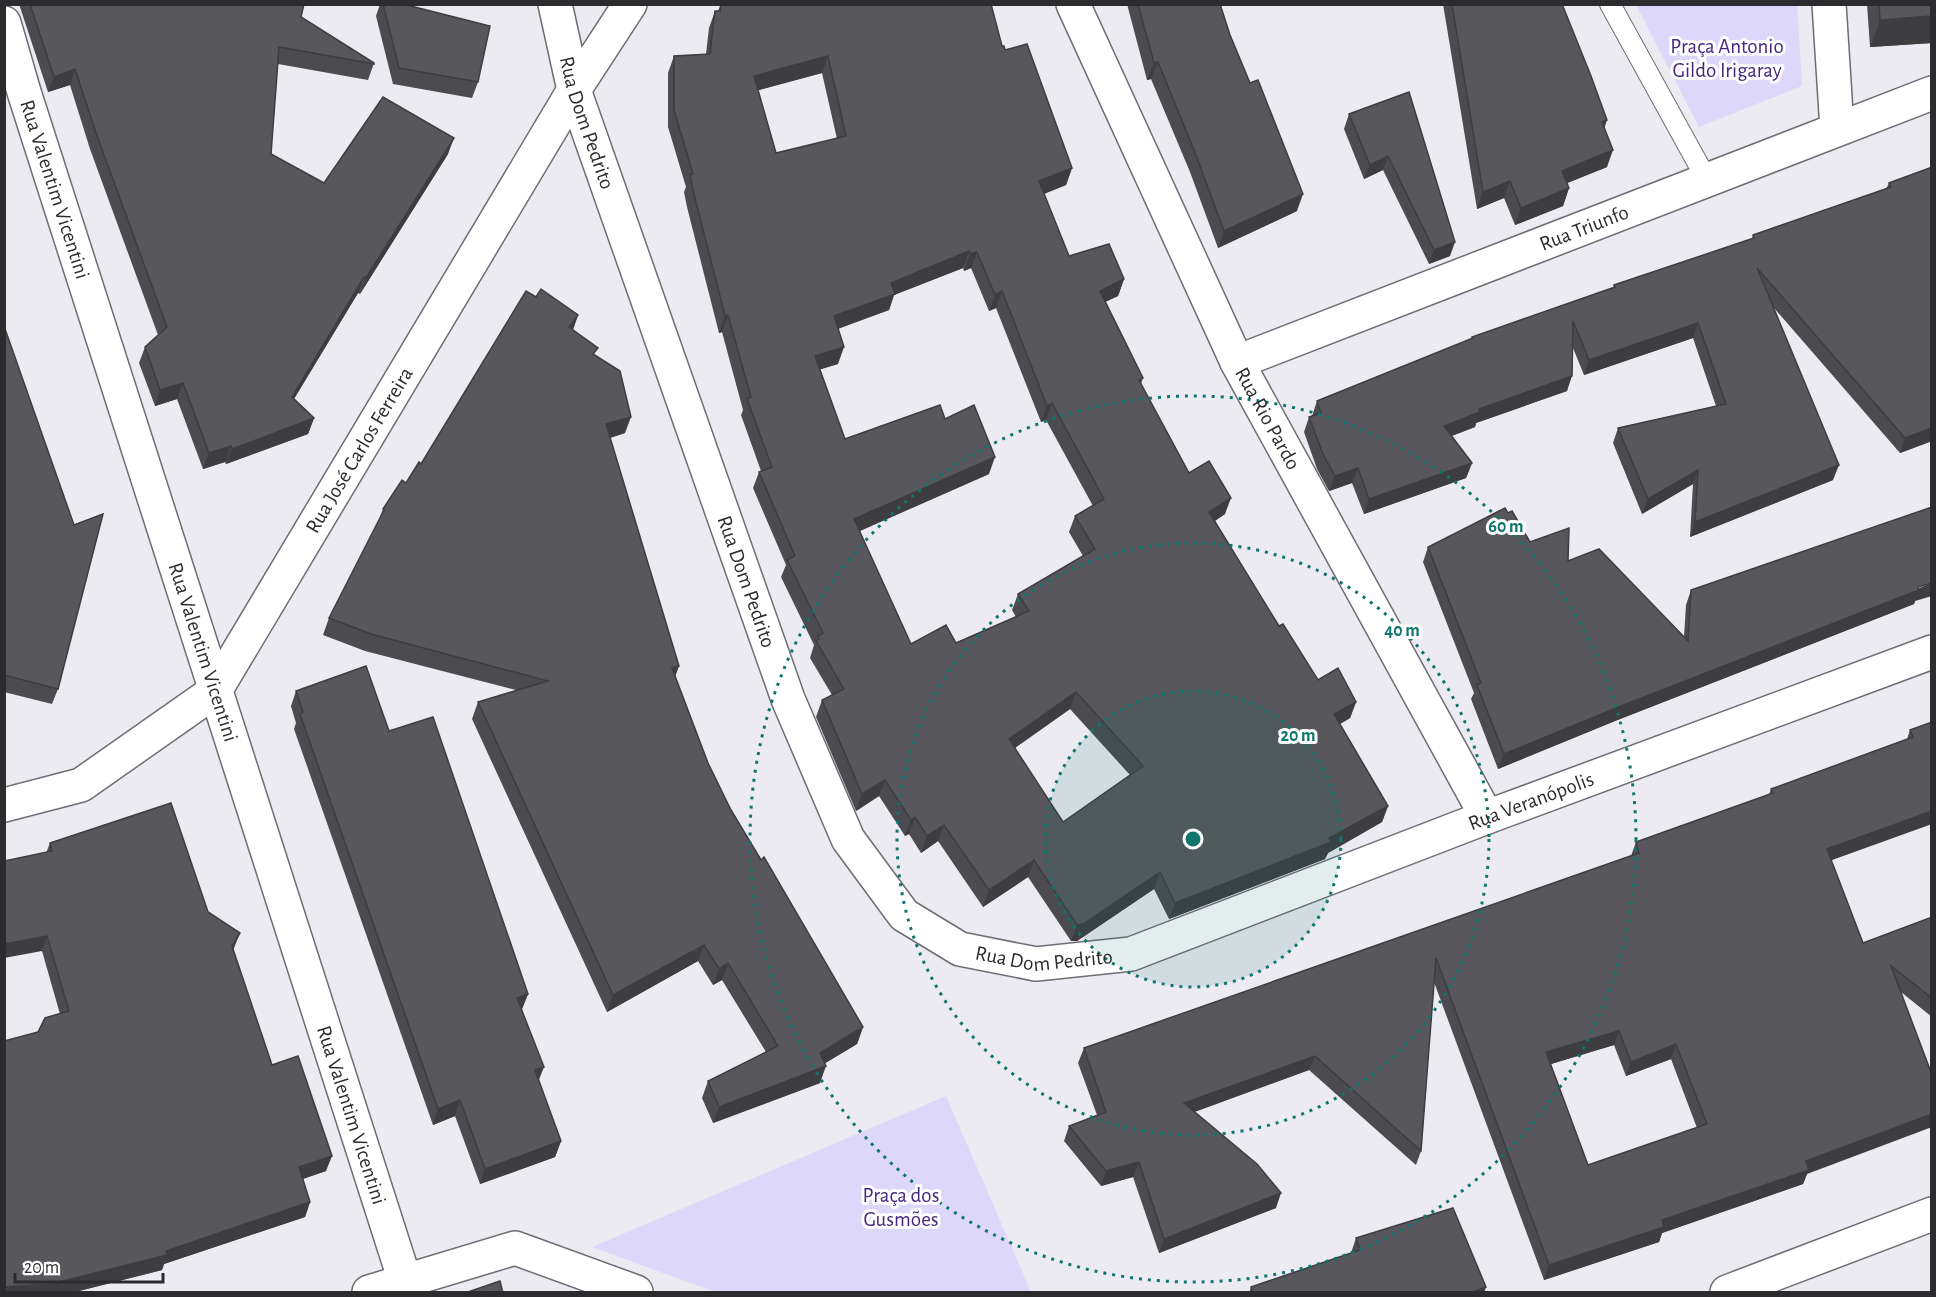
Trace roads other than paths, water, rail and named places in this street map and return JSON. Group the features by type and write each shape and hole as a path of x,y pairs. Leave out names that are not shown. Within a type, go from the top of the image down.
{"street":[{"name":"Rua Dom Pedrito","path":"555,4 574,90 788,699 848,839 904,915 960,948 1036,964 1131,954"},
{"name":"Rua José Carlos Ferreira","path":"4,805 81,785 215,691 574,90 630,4"},
{"name":"Rua Rio Pardo","path":"1073,4 1237,362 1487,818"},
{"path":"1829,4 1837,129"},
{"name":"Rua Valentim Vicentini","path":"4,23 14,102 215,691 405,1281"},
{"name":"Rua Triunfo","path":"1237,362 1932,93"},
{"name":"Rua Veranópolis","path":"1131,954 1932,652"},
{"path":"1727,1293 1932,1214"},
{"path":"369,1293 515,1248 636,1293"}],"lane":[{"path":"1610,4 1707,180"}],"park label":[{"name":"Praça Antonio Gildo Irigaray","path":"1727,58"},
{"name":"Praça dos Gusmões","path":"901,1207"}]}
